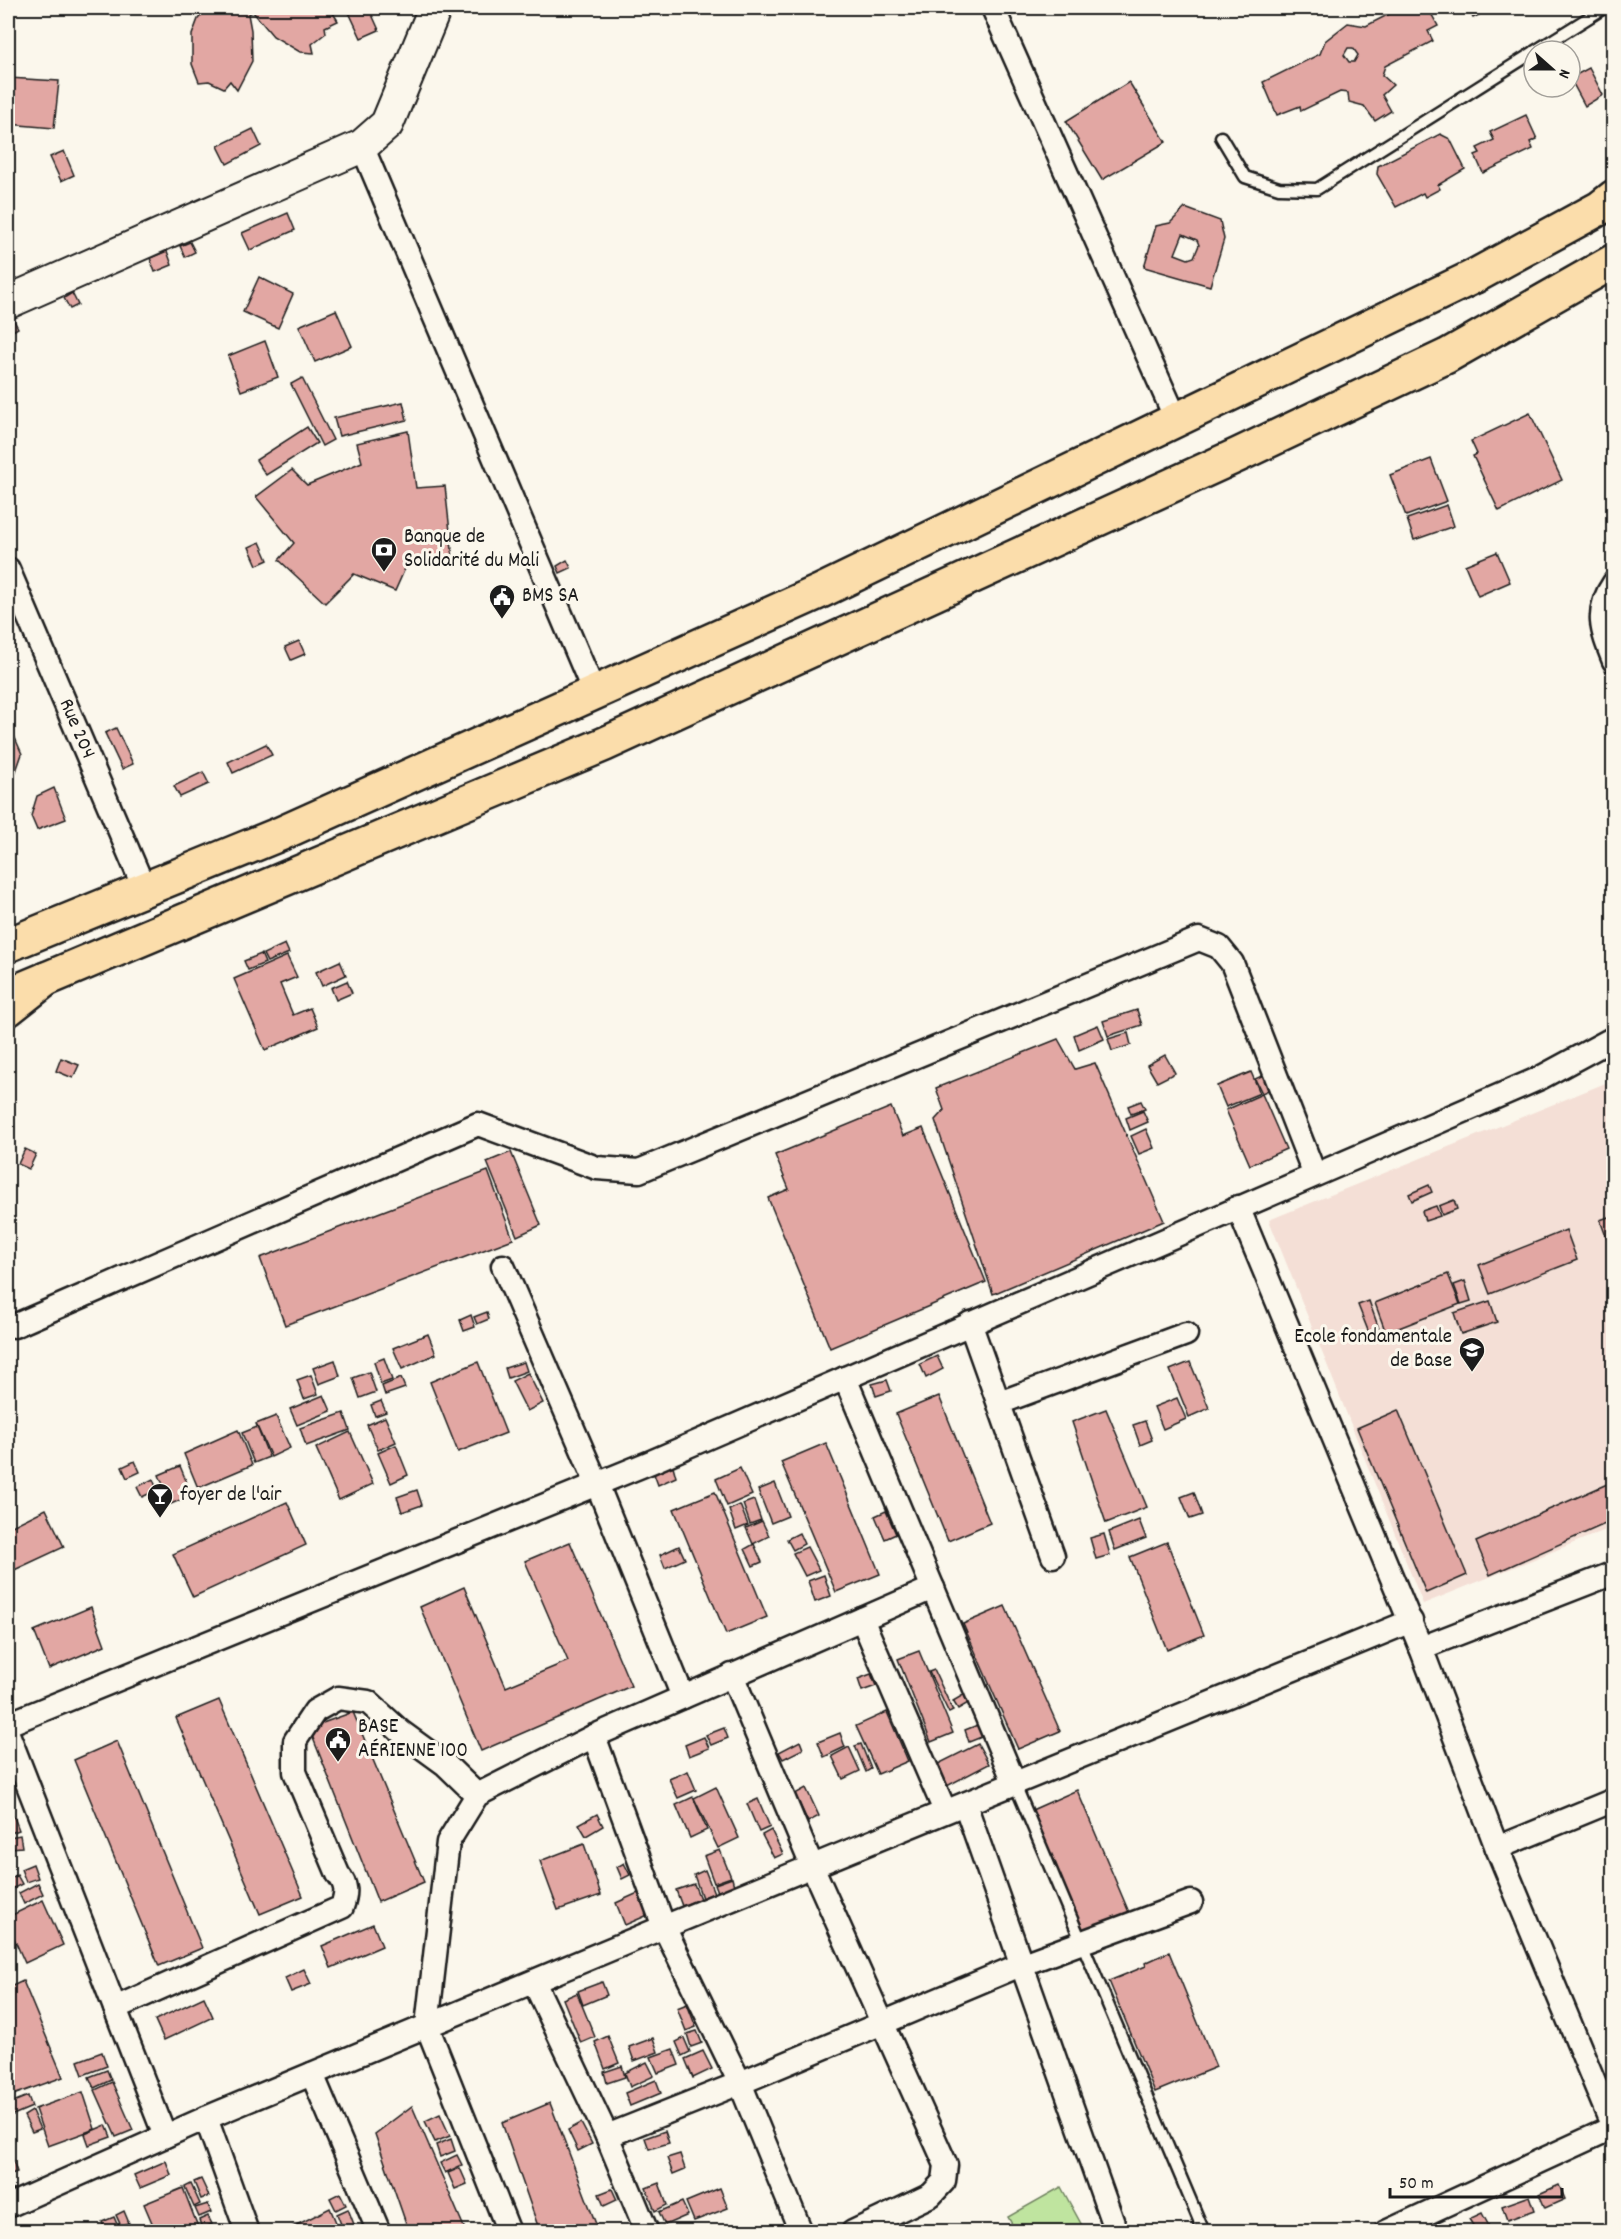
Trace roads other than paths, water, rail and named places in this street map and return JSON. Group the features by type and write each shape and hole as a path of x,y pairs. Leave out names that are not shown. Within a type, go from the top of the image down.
{"main road":[{"path":"8,945 280,834 819,592 1473,277 1600,208 1614,197"},
{"path":"8,995 605,744 1227,460 1447,356 1614,261"},
{"path":"8,1009 46,979"}],"street":[{"path":"8,302 363,146 387,124 435,8"},
{"path":"993,8 1176,419"},
{"path":"363,146 594,692"},
{"name":"Rue 204","path":"8,569 144,888"},
{"path":"1614,583 1605,596 1600,626 1614,661"},
{"path":"14,1326 478,1124 597,1168 639,1171 1199,939 1219,947 1232,963 1314,1173"},
{"path":"8,1724 597,1484 1314,1173 1540,1078 1614,1038"},
{"path":"1238,1207 1411,1621 1497,1848 1613,2127 1386,2232"},
{"path":"503,1266 597,1484 683,1697"},
{"path":"970,1323 1053,1556"},
{"path":"999,1403 1186,1334"},
{"path":"845,1378 1014,1782"},
{"path":"1421,1648 1614,1573"},
{"path":"509,2232 427,2026 448,1842 477,1795 594,1736 933,1588"},
{"path":"862,1619 955,1807 1023,1964 1116,2232"},
{"path":"8,2206 206,2118 664,1927 1411,1621"},
{"path":"732,1676 812,1866 946,2165 944,2181 931,2195 853,2232"},
{"path":"115,2008 342,1906 346,1894 345,1882 338,1874 295,1772 295,1741 315,1711 338,1698 368,1702 401,1732 446,1764 477,1795"},
{"path":"8,1734 165,2136"},
{"path":"594,1736 664,1927 740,2083 801,2232"},
{"path":"1497,1848 1614,1800"},
{"path":"606,2136 740,2083 1023,1964 1191,1902"},
{"path":"534,1982 606,2136 647,2232"},
{"path":"312,2074 379,2232"},
{"path":"206,2118 247,2232"}],"lane":[{"path":"1554,39 1604,8"},
{"path":"1221,137 1245,177 1279,188 1317,189 1522,59"},
{"path":"1014,1782 1204,2232"}],"place":[{"name":"Banque de Solidarité du Mali","path":"384,573"},
{"name":"BMS SA","path":"502,620"},
{"name":"Ecole fondamentale de Base","path":"1472,1373"},
{"name":"foyer de l'air","path":"160,1519"},
{"name":"BASE AÉRIENNE 100","path":"338,1763"}]}
